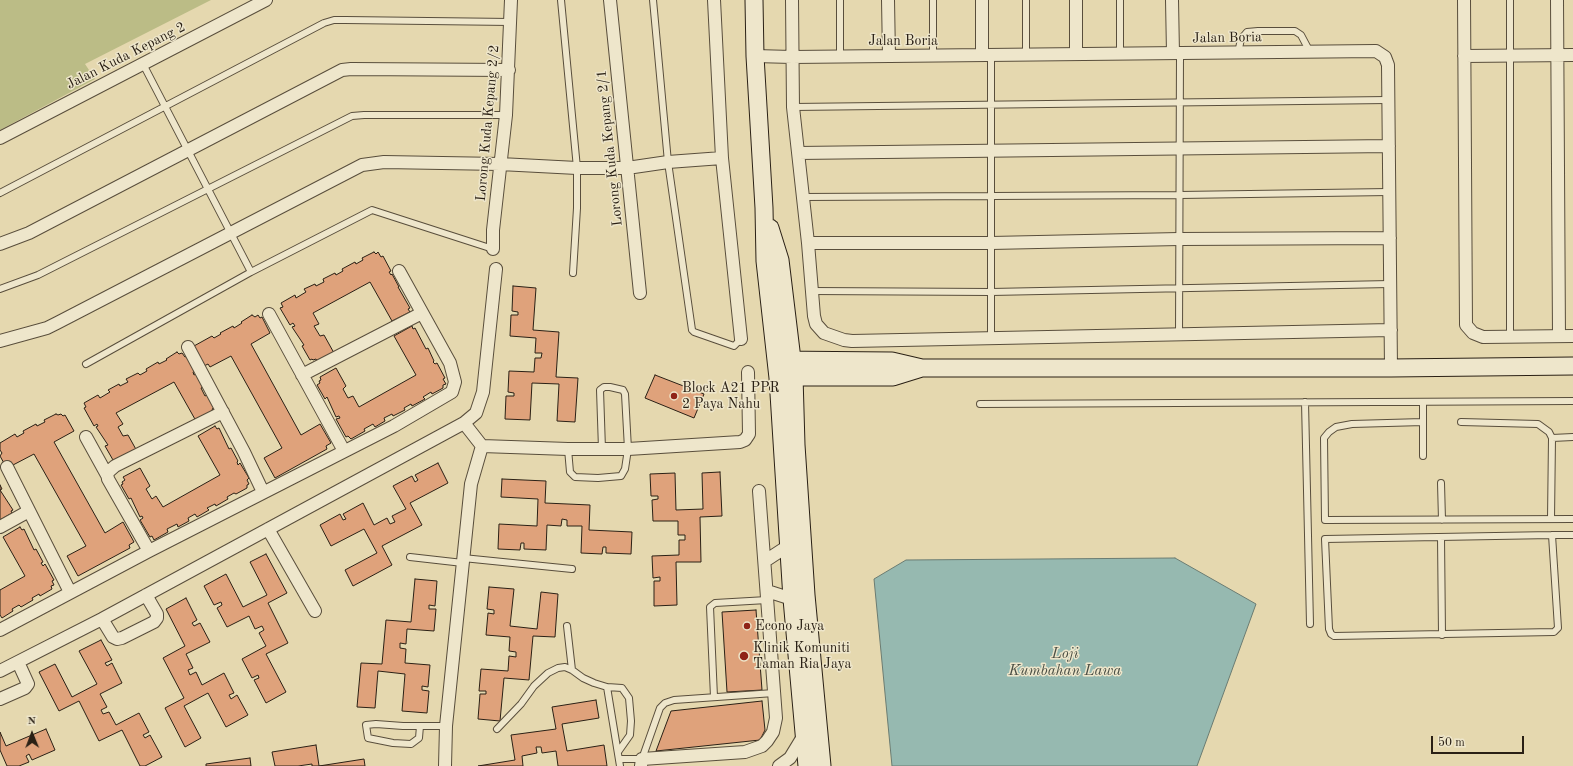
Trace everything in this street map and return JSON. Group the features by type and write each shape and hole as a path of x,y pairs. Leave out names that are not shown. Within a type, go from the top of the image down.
{"main road":[{"path":"754,0 755,56 764,208 765,261 784,359 796,445 806,595 822,766"},
{"path":"784,359 892,361 922,368 1391,368 1573,366"},
{"path":"786,377 893,377 922,368"},
{"path":"786,377 788,546 807,766"}],"street":[{"name":"Jalan Kuda Kepang 2","path":"0,138 266,0"},
{"name":"Lorong Kuda Kepang 2/2","path":"493,249 492,230 506,115 511,0"},
{"name":"Lorong Kuda Kepang 2/1","path":"610,0 640,293"},
{"path":"714,0 722,158 741,339"},
{"path":"792,0 793,107 816,324 824,333 852,342 1391,330"},
{"path":"888,0 889,56"},
{"path":"982,0 986,55"},
{"path":"1076,0 1076,54"},
{"path":"1172,0 1177,53"},
{"path":"1464,0 1466,325 1473,333 1483,337 1573,336"},
{"path":"1557,0 1559,336"},
{"name":"Jalan Boria","path":"755,56 840,57 1376,51 1385,57 1388,65 1391,368"},
{"path":"1464,56 1573,55"},
{"path":"0,244 29,233 342,70 509,70"},
{"path":"798,153 1389,146"},
{"path":"0,341 47,328 362,165 384,162 500,164 576,168 627,168 668,162 722,158"},
{"path":"808,243 991,243 1180,239 1390,238"},
{"path":"0,671 102,619 464,423 476,413 483,392 496,270"},
{"path":"0,630 148,551 394,426 452,392 455,382 452,369 399,271"},
{"path":"302,375 422,313"},
{"path":"269,314 344,451"},
{"path":"188,347 248,459 263,492"},
{"path":"464,423 482,446 568,449 628,449 740,442 746,440 749,434 748,372"},
{"path":"107,475 115,466 223,412"},
{"path":"86,437 148,551"},
{"path":"445,766 446,726 471,484 482,446"},
{"path":"7,467 70,592"},
{"path":"641,762 745,752 756,749 767,741 776,726 760,491"},
{"path":"0,527 29,511"},
{"path":"268,529 315,611"},
{"path":"765,560 788,546"},
{"path":"102,619 113,637 117,639 154,622 157,618 157,614 146,595"},
{"path":"767,596 792,599"},
{"path":"0,699 25,688 28,684 18,662"},
{"path":"779,766 783,764 793,753 804,735"}],"lane":[{"path":"561,0 576,168 577,208 573,273"},
{"path":"653,0 668,162 692,330 734,346 741,339"},
{"path":"840,0 840,57"},
{"path":"933,0 933,56"},
{"path":"1026,0 1026,55"},
{"path":"1120,0 1120,54"},
{"path":"1510,0 1510,337"},
{"path":"0,193 324,23 334,20 511,22"},
{"path":"1238,53 1241,38 1247,32 1258,31 1295,31 1301,35 1310,52"},
{"path":"1177,53 1180,102 1179,335"},
{"path":"986,55 991,104 991,339"},
{"path":"143,64 251,272"},
{"path":"793,107 1388,100"},
{"path":"0,289 38,275 208,188 342,121 357,115 506,115"},
{"path":"803,197 1180,195 1389,192"},
{"path":"86,364 251,272 372,210 493,249"},
{"path":"812,291 991,292 1390,284"},
{"path":"568,449 570,472 574,477 598,478 621,476 625,469 628,449 625,394 623,390 604,387 600,390 602,449"},
{"path":"980,404 1573,401"},
{"path":"1305,402 1310,624"},
{"path":"1423,402 1423,456"},
{"path":"1423,422 1352,424 1336,427 1329,432 1324,438 1325,520 1573,519"},
{"path":"1461,422 1538,424 1549,432 1552,438 1551,519"},
{"path":"1552,438 1573,437"},
{"path":"1441,483 1442,520"},
{"path":"1552,535 1558,628 1554,632 1334,636 1331,634 1329,629 1325,539 1552,535 1573,535"},
{"path":"1441,537 1442,635"},
{"path":"410,557 572,569"},
{"path":"714,697 710,607 715,603 767,596"},
{"path":"568,626 572,670"},
{"path":"497,729 521,704 534,686 548,673 558,668 565,667 583,678 607,687 622,688 629,698 631,721 630,735 618,752"},
{"path":"607,687 619,763 641,762 660,708 665,703 674,700 774,693"},
{"path":"420,726 419,738 411,744 393,743 368,738 366,725 446,726"}],"green space":[{"path":"0,0 211,0 85,64 95,79 0,130"}],"water":[{"name":"Loji Kumbahan Lawa","path":"1175,558 1256,604 1197,766 892,766 874,579 906,560"}],"building":[{"path":"374,252 376,254 378,252 381,257 383,256 391,271 389,272 391,275 392,274 410,308 408,309 410,312 392,321 370,282 313,313 319,324 314,326 320,336 324,335 334,353 318,362 316,359 310,360 302,346 304,345 292,327 295,326 293,323 290,325 280,308 283,307 281,303 295,295 296,298 306,292 304,289 324,282 323,279 335,273 336,275 343,271 342,269 355,262 356,264 363,260 362,258"},
{"path":"513,286 536,288 533,330 559,332 556,377 578,378 575,422 557,421 559,384 532,383 530,420 505,419 506,396 514,396 514,393 508,392 509,371 534,372 535,358 541,358 542,353 535,353 536,338 510,336 511,315 518,315 518,312 512,311"},
{"path":"252,315 255,317 258,315 260,318 262,317 270,333 251,344 301,435 320,424 331,443 326,446 327,449 275,478 264,458 282,448 231,356 210,367 208,364 202,367 194,346 212,336 214,338 233,326 234,328"},
{"path":"412,326 413,329 415,328 426,349 428,348 434,361 433,362 435,364 437,363 445,378 443,379 446,384 443,385 443,388 432,394 431,392 423,397 425,399 412,406 411,404 404,408 405,410 393,416 392,414 384,418 385,421 375,427 373,424 364,429 365,431 351,439 348,436 346,437 336,419 340,418 339,416 336,417 327,397 325,399 317,385 320,383 320,377 336,368 346,386 343,389 348,398 353,396 359,407 416,375 394,336"},
{"path":"177,352 179,354 182,353 185,357 187,356 195,371 193,372 194,375 196,374 203,387 201,388 205,396 207,395 214,408 212,409 214,412 196,421 174,382 116,413 123,424 118,427 123,436 128,435 138,453 117,461 116,459 113,460 105,446 108,445 96,427 98,426 97,424 94,426 84,408 86,407 84,403 98,395 100,398 110,392 108,390 119,384 120,386 128,382 126,379 138,373 140,375 147,371 146,369 158,362 159,364 167,360 166,359"},
{"name":"Block A21 PPR 2 Paya Nahu","path":"655,375 704,394 694,418 645,398"},
{"path":"56,414 61,414 63,416 65,415 74,431 54,442 105,533 123,522 134,542 129,545 130,548 78,576 67,556 86,546 34,454 13,465 11,462 5,465 0,456 2,453 0,450 0,443 15,434 17,437 24,433 23,431 36,424 37,426 45,422 44,420"},
{"path":"215,426 217,429 219,428 229,449 231,448 238,461 238,465 240,463 249,478 247,480 249,484 247,485 247,488 227,497 228,499 216,506 215,504 207,508 209,510 197,517 195,514 188,518 189,521 178,527 177,524 167,529 168,532 154,540 152,536 150,537 140,520 143,518 142,516 140,517 131,498 129,499 121,485 125,480 123,477 140,468 150,486 146,489 152,499 156,496 163,507 220,475 198,436"},
{"path":"438,463 448,483 410,503 422,525 382,546 392,565 353,586 345,570 377,553 364,529 331,546 320,525 340,514 343,520 346,519 343,514 363,503 374,525 387,518 390,524 395,522 392,516 406,509 393,486 412,476 415,482 418,480 415,475"},
{"path":"720,472 722,516 700,517 701,562 676,562 677,605 654,606 654,581 660,581 660,577 653,578 652,556 679,555 679,540 685,540 685,535 678,535 678,521 653,521 652,500 658,499 658,496 651,496 650,474 675,473 676,510 703,509 702,473"},
{"path":"502,479 546,481 545,503 590,505 589,530 632,532 631,554 606,553 606,547 603,547 602,554 581,553 582,526 567,526 567,520 562,519 561,526 547,525 546,550 524,549 524,543 521,543 520,550 498,549 499,524 537,526 538,499 501,497"},
{"path":"0,490 13,510 11,511 12,513 0,520"},
{"path":"20,527 22,530 24,529 34,550 36,549 43,562 41,563 43,566 45,564 54,580 52,581 54,585 51,586 52,589 40,596 39,594 32,598 33,600 21,607 19,605 12,609 13,611 2,618 0,615 0,590 25,576 3,537"},
{"path":"266,554 287,593 268,603 288,643 266,654 286,692 266,703 254,680 259,678 258,675 252,678 242,659 266,646 259,633 264,630 262,626 255,629 249,616 227,627 217,608 222,605 221,602 214,605 204,586 226,574 243,607 267,595 250,562"},
{"path":"415,579 437,581 435,606 429,605 429,609 436,609 434,631 407,629 406,644 400,643 400,648 406,649 405,663 430,665 428,687 422,686 422,690 429,691 427,713 402,711 405,674 378,671 375,708 357,707 361,663 382,664 386,620 411,622"},
{"path":"489,587 514,589 510,626 537,629 541,592 558,594 555,637 533,636 529,680 504,678 500,721 478,719 480,694 486,694 486,691 479,691 481,669 508,671 509,656 516,657 516,652 509,651 510,637 486,635 488,613 494,614 494,610 487,609"},
{"path":"186,598 197,620 192,623 194,626 200,623 210,642 186,654 193,668 188,670 190,675 196,672 202,685 224,673 234,693 229,695 231,699 237,695 248,715 226,727 208,693 184,706 201,738 185,747 165,708 184,698 163,658 185,646 166,609"},
{"path":"756,610 762,690 727,692 722,612"},
{"path":"101,640 112,660 105,663 107,666 112,663 122,683 100,694 107,707 101,710 103,714 109,712 116,725 139,713 149,732 143,735 145,738 150,735 162,757 145,766 140,766 122,730 99,741 79,701 59,711 39,672 55,664 72,697 97,684 79,651"},
{"path":"596,700 599,718 562,724 567,751 604,745 607,766 558,766 556,751 542,753 541,747 536,747 537,753 522,756 523,766 478,766 515,760 511,735 556,729 552,707"},
{"path":"762,701 765,730 760,740 656,751 671,711"},
{"path":"46,729 55,750 32,760 29,754 26,756 29,762 19,766 7,766 0,750 0,732 6,746"},
{"path":"316,745 319,766 312,766 312,764 298,766 275,766 272,752"},
{"path":"250,758 251,766 206,766 206,764"},
{"path":"364,759 365,766 319,766"}],"place":[{"name":"Block A21 PPR 2 Paya Nahu","path":"674,396"},
{"name":"Econo Jaya","path":"747,626"},
{"name":"Klinik Komuniti Taman Ria Jaya","path":"744,656"}]}
